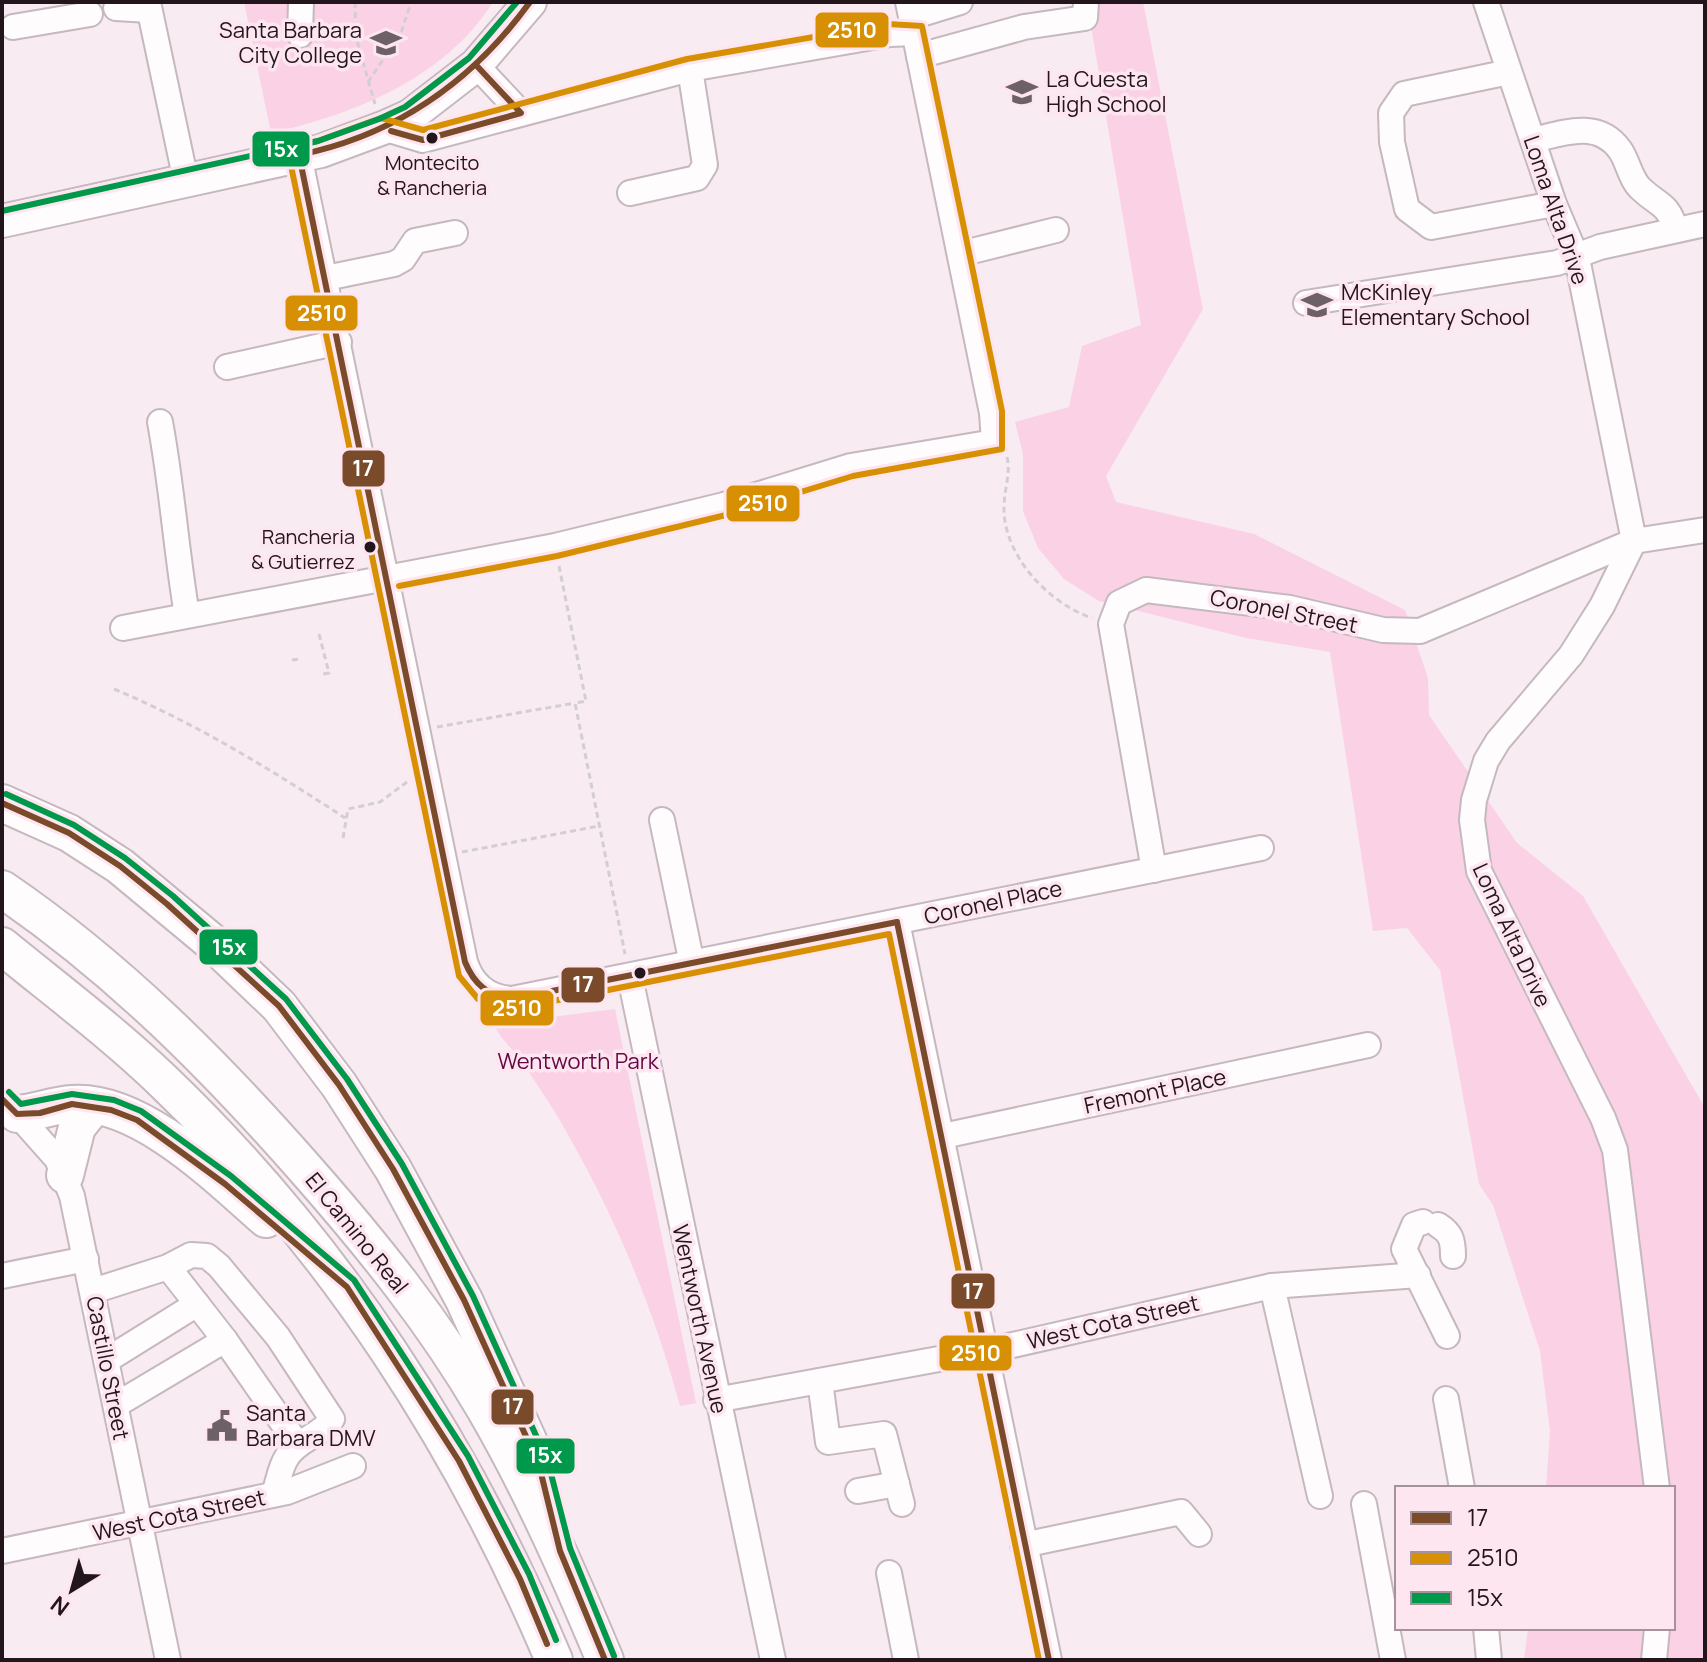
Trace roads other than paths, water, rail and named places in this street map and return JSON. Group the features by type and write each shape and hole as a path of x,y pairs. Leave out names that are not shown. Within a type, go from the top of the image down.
{"highway":[{"path":"2,803 69,833 120,866 214,944 279,1006 309,1045 393,1169 453,1278 539,1465 560,1551"},
{"name":"El Camino Real","path":"6,891 77,945 186,1040 250,1106 370,1243 484,1409 560,1551 605,1660"},
{"name":"El Camino Real","path":"2,946 164,1082 228,1147 347,1287 459,1461 520,1579 554,1660"},
{"path":"7,1110 40,1113 72,1104 137,1120 174,1143 347,1287"},
{"path":"65,1175 77,1127 93,1107"}],"main road":[{"path":"2,221 321,151 379,118 410,116 476,65 530,2"}],"street":[{"path":"300,35 301,2"},
{"path":"379,118 423,140 690,69 890,34 913,27 960,2"},
{"path":"913,27 1024,27 1085,18 1086,2"},
{"name":"Loma Alta Drive","path":"1486,2 1554,204 1577,258 1634,541 1602,606 1571,655 1498,741 1479,780 1472,820 1479,871 1603,1118 1615,1150 1657,1486"},
{"path":"116,8 148,6 186,181"},
{"path":"13,27 90,14"},
{"path":"123,628 555,546 724,505 851,466 994,442 992,413 913,27"},
{"path":"476,65 521,113"},
{"path":"630,193 697,178 702,172 705,165 690,69"},
{"path":"1509,72 1404,94 1391,113 1392,142 1407,209 1431,227 1554,204"},
{"path":"1533,140 1581,129 1601,133 1619,149 1639,188 1669,208 1676,230"},
{"path":"299,155 388,578"},
{"path":"1306,303 1577,258 1600,247 1705,224"},
{"path":"960,254 1056,230"},
{"path":"326,278 394,264 403,259 415,241 455,233"},
{"path":"227,367 339,342"},
{"path":"160,422 172,486 172,523 187,615"},
{"name":"Coronel Street","path":"1154,870 1127,733 1115,613 1146,590 1290,608 1372,629 1420,631 1634,541 1705,530"},
{"name":"Coronel Place","path":"388,578 468,971 484,991 493,996 512,999 630,977 1261,848"},
{"path":"662,820 692,964"},
{"path":"897,922 1049,1660"},
{"name":"Wentworth Avenue","path":"630,977 716,1400 773,1660"},
{"name":"Fremont Place","path":"943,1136 1368,1045"},
{"name":"Castillo Street","path":"7,1110 57,1159 65,1175 93,1291 168,1660"},
{"path":"1447,1336 1404,1249 1414,1225 1430,1223 1448,1232 1453,1242 1453,1256"},
{"path":"93,1291 168,1267 191,1255 207,1256 219,1266 278,1337 332,1419 326,1428 298,1445 286,1458 274,1494"},
{"path":"2,1276 86,1259"},
{"path":"168,1267 225,1340 298,1445"},
{"name":"West Cota Street","path":"716,1400 987,1349 1272,1286 1418,1275"},
{"path":"1272,1286 1320,1496"},
{"path":"107,1360 197,1304"},
{"path":"116,1405 225,1340"},
{"path":"820,1381 828,1442 884,1434 899,1494 858,1491"},
{"path":"1446,1399 1462,1486"},
{"name":"West Cota Street","path":"2,1551 274,1494 353,1466"},
{"path":"1364,1504 1393,1660"},
{"path":"1023,1545 1181,1512 1199,1534"},
{"path":"889,1573 906,1660"},
{"path":"1486,1630 1489,1660"},
{"path":"1654,1660 1657,1630"}],"place":[{"name":"Santa Barbara City College","path":"386,43"},
{"name":"La Cuesta High School","path":"1022,92"},
{"name":"Montecito & Rancheria","path":"432,138"},
{"name":"McKinley Elementary School","path":"1317,305"},
{"name":"Rancheria & Gutierrez","path":"370,547"},
{"name":"Santa Barbara DMV","path":"222,1426"}],"park label":[{"name":"Wentworth Park","path":"578,1061"}]}
